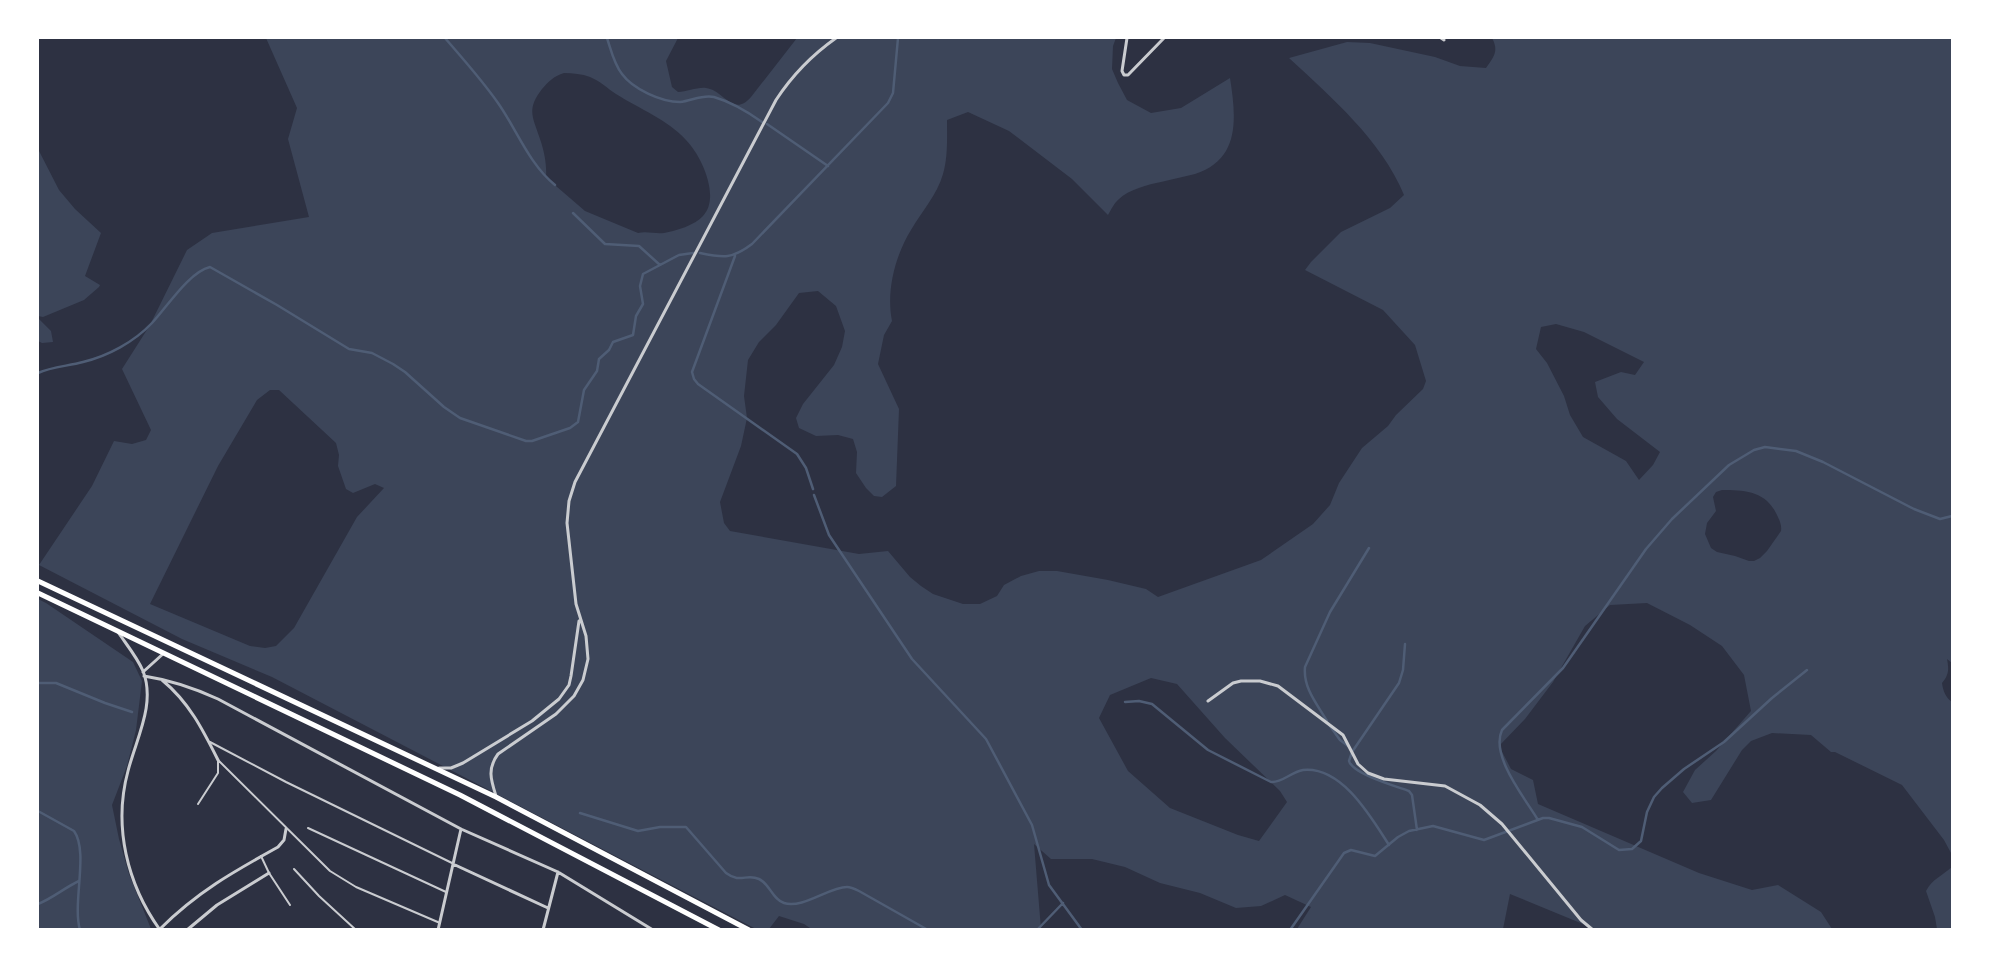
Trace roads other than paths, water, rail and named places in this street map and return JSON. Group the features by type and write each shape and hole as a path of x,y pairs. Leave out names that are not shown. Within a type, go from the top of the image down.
{"main road":[{"path":"38,581 496,797 749,930"},
{"path":"38,593 460,796 719,930"}],"street":[{"path":"496,797 490,778 492,762 498,754 556,714 574,696 583,680 588,659 586,636 579,618 567,523 569,501 575,482 776,100 791,77 801,66 836,38"},
{"path":"1127,38 1122,71 1124,75 1128,76 1164,38"},
{"path":"436,768 456,767 471,759 532,721 559,699 568,686 571,676 579,618"},
{"path":"117,630 143,674 146,708 142,731 128,769 123,790 121,820 125,848 136,890 160,929 205,890 282,843 286,829"},
{"path":"143,674 164,653"},
{"path":"143,674 192,687 218,699 461,830 558,872 653,930"},
{"path":"160,678 184,700 192,711 218,760"},
{"path":"1208,701 1233,684 1241,681 1260,681 1278,686 1343,735 1358,764 1368,773 1384,779 1445,786 1480,805 1502,824 1582,920 1593,930"},
{"path":"438,930 461,830"},
{"path":"453,864 548,908"},
{"path":"543,930 558,872"},
{"path":"187,930 223,901 269,873"}],"lane":[{"path":"208,741 286,782 453,864"},
{"path":"198,804 218,773 218,760"},
{"path":"218,760 322,865 340,878 378,897 440,923"},
{"path":"308,828 446,892"},
{"path":"261,856 269,873 290,905"},
{"path":"294,869 356,930"}],"waterway":[{"path":"445,38 492,94 531,157 546,177 555,185"},
{"path":"607,38 619,70 633,85 648,94 664,100 680,102 710,96 727,102 762,122"},
{"path":"700,253 728,256 752,244 888,103 893,93 898,38"},
{"path":"767,124 828,166"},
{"path":"573,213 605,244 639,246 660,265"},
{"path":"38,373 92,359 111,352 129,342 152,323 186,283 202,270 210,267 349,349 372,353 393,364 460,418 526,441 532,441 570,428 578,422 584,390 597,371 599,359 609,350 613,342 633,335 636,316 643,304 640,286 643,274 679,255 693,253"},
{"path":"735,256 692,372 694,379 698,384 797,454 806,468 813,489"},
{"path":"1538,820 1505,764 1501,752 1500,740 1502,730 1563,668 1646,549 1672,519 1729,465 1754,450 1765,447 1796,451 1823,462 1914,509 1940,519 1952,516"},
{"path":"814,495 829,535 912,659 986,739 1032,825 1049,885 1082,930"},
{"path":"1327,721 1308,689 1305,667 1330,612 1369,548"},
{"path":"1405,644 1403,670 1399,683 1352,752 1349,761 1352,766 1366,775 1409,791 1412,795 1417,830"},
{"path":"1290,930 1344,853 1351,850 1375,856 1398,837 1409,831 1433,826 1484,840 1543,818 1549,818 1582,827 1619,850 1632,849 1641,841 1647,812 1654,797 1662,788 1684,769 1724,742 1772,698 1807,670"},
{"path":"38,683 56,683 132,712"},
{"path":"1125,702 1139,701 1152,704 1208,750 1271,782 1279,781 1303,770 1317,771 1330,776 1354,796 1389,845"},
{"path":"1330,726 1340,740 1348,746"},
{"path":"38,811 74,831 78,840 80,852 78,919 80,930"},
{"path":"580,813 638,831 660,827 686,827 726,873 736,878 754,877 763,881 777,898 784,903 791,904 808,901 832,890 850,887 928,930"},
{"path":"38,904 79,881"},
{"path":"1037,930 1063,903"}]}
